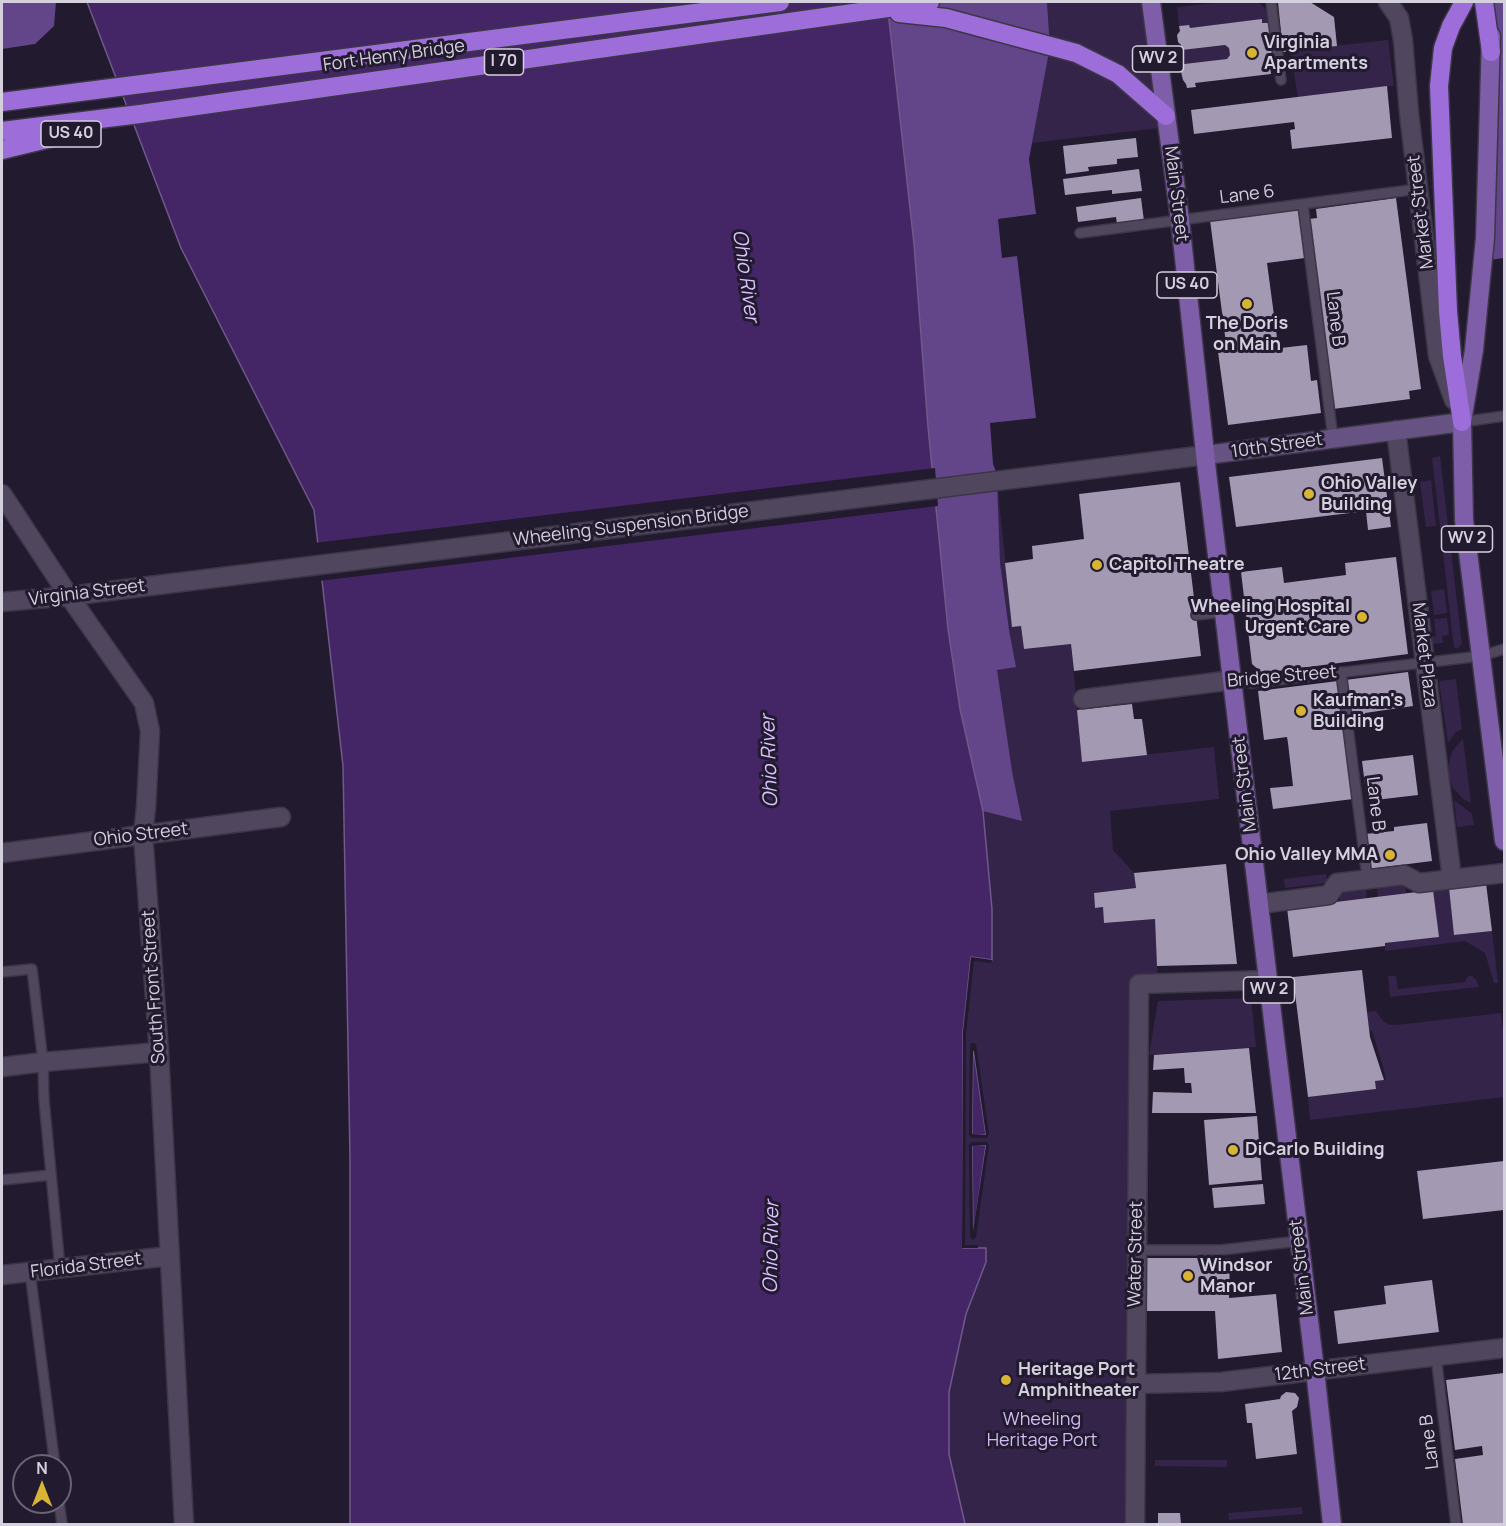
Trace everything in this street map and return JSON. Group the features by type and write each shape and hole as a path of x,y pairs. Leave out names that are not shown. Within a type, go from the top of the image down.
{"highway":[{"name":"Fort Henry Bridge","path":"83,92 780,2"},
{"name":"I 70","path":"868,9 930,2"},
{"path":"1462,422 1448,311 1439,87 1443,48 1451,26 1464,2"},
{"path":"1484,2 1491,52"},
{"name":"Fort Henry Bridge","path":"140,114 868,9"},
{"path":"868,9 946,18 1076,53 1118,74 1166,116"},
{"path":"2,93 83,92"},
{"name":"I 70","path":"2,102 83,92"},
{"name":"I 70","path":"2,131 140,114"},
{"name":"US 40","path":"2,150 69,135 140,114"}],"main road":[{"name":"WV 2","path":"1151,2 1166,116"},
{"name":"Market Street","path":"1492,2 1485,238 1474,350 1462,422 1464,520 1504,842"},
{"name":"Main Street","path":"1166,116 1332,1524"},
{"name":"10th Street","path":"1206,455 1462,422"}],"street":[{"name":"Market Street","path":"1388,2 1399,18 1403,40 1409,113 1438,356 1462,422"},
{"name":"Market Plaza","path":"1396,430 1452,879"},
{"name":"10th Street","path":"1091,470 1206,455"},
{"name":"Wheeling Suspension Bridge","path":"172,583 1091,470"},
{"name":"South Front Street","path":"2,494 69,596 144,703 150,731 143,834 159,1052 184,1524"},
{"name":"Virginia Street","path":"2,602 172,583"},
{"name":"Bridge Street","path":"1083,699 1233,680"},
{"name":"Ohio Street","path":"2,853 281,818"},
{"path":"1259,904 1329,895 1337,883 1404,875 1419,883 1504,873"},
{"name":"Water Street","path":"1135,1524 1139,984 1268,980"},
{"path":"2,1067 159,1052"},
{"name":"Florida Street","path":"2,1275 170,1256"},
{"name":"12th Street","path":"1135,1384 1221,1382 1504,1348"}],"lane":[{"path":"1271,2 1281,80"},
{"name":"Lane 6","path":"1080,233 1418,189"},
{"name":"Lane B","path":"1303,205 1333,438"},
{"path":"1462,422 1504,416"},
{"path":"1196,615 1224,612"},
{"name":"Bridge Street","path":"1233,680 1252,683 1481,656 1504,649"},
{"name":"Lane B","path":"1341,672 1366,869"},
{"path":"2,972 32,969 43,1062 44,1100 60,1268"},
{"path":"2,1180 51,1175"},
{"path":"1136,1250 1221,1250 1299,1241"},
{"path":"30,1272 53,1454"},
{"name":"Lane B","path":"1436,1356 1456,1524"}],"green space":[{"path":"1047,2 1151,2 1168,127 1032,143 1050,47"},
{"path":"1225,2 1261,4 1269,13 1271,23 1262,23 1262,20 1190,28 1189,25 1179,26 1177,7"},
{"path":"1388,40 1394,86 1298,97 1290,51"},
{"path":"1225,45 1229,48 1230,55 1227,59 1184,64 1182,50"},
{"path":"1440,456 1462,644 1458,648 1454,648 1432,458"},
{"name":"Wheeling Heritage Port","path":"997,480 1012,627 1021,626 1024,649 1071,644 1082,762 1214,747 1219,799 1110,811 1113,850 1134,873 1136,888 1094,893 1095,908 1103,907 1104,923 1155,919 1158,983 1139,984 1135,1524 965,1524 949,1454 949,1392 966,1314 986,1262 962,1248 963,1032 971,957 992,935 992,908 983,811 960,709 948,629 933,489"},
{"path":"1431,480 1436,526 1426,527 1420,482"},
{"path":"1444,589 1447,613 1434,615 1431,591"},
{"path":"1447,618 1449,635 1442,636 1443,643 1431,644 1430,637 1436,636 1434,619"},
{"path":"1456,679 1462,729 1456,732 1448,743 1439,681"},
{"path":"1463,739 1471,803 1464,800 1453,788 1448,771 1453,750"},
{"path":"1454,800 1472,814 1474,825 1457,827"},
{"path":"1326,874 1328,883 1285,888 1284,879"},
{"path":"1404,878 1406,893 1378,897 1377,888 1388,887 1388,880"},
{"path":"1365,883 1367,898 1340,901 1338,889"},
{"path":"1449,888 1454,935 1492,931 1498,983 1494,983 1485,953 1465,941 1385,951 1385,943 1438,937 1433,890"},
{"path":"1388,976 1396,976 1398,989 1465,982 1469,976 1476,980 1479,987 1390,997"},
{"path":"1251,998 1256,1047 1149,1055 1158,1001"},
{"path":"1376,1011 1383,1021 1390,1025 1501,1013 1504,1040 1504,1097 1310,1120 1308,1097 1376,1089 1375,1081 1386,1080 1372,1031 1369,1030 1367,1012"},
{"path":"1155,1460 1227,1460 1227,1467 1155,1466"},
{"path":"1302,1507 1303,1514 1229,1520 1228,1513"}],"shaded area":[{"path":"2,2 56,2 54,26 35,44 2,49"},
{"path":"887,2 1047,2 1050,47 1029,159 1036,214 998,219 1002,258 1017,256 1036,418 990,423 993,464 997,480 1000,563 1016,667 997,670 1022,821 983,811 960,709 948,629 928,427 914,244"},
{"path":"1492,2 1504,2 1504,258 1482,261"}],"water":[{"name":"Ohio River","path":"87,2 887,2 914,244 928,427 948,629 960,709 983,811 992,909 992,960 971,957 963,1032 963,1248 986,1248 986,1262 966,1314 949,1392 949,1454 965,1524 350,1524 350,1159 343,766 314,510 181,248"},
{"path":"973,1046 986,1135 972,1135"},
{"path":"972,1145 986,1145 973,1237"}],"pier":[{"path":"935,468 938,506 319,581 314,543"},
{"path":"971,957 992,960 991,963 974,961 966,1033 965,1245 978,1245 978,1248 962,1248 963,1032"},
{"path":"971,1043 976,1044 989,1134 987,1138 972,1138 969,1135","holes":["974,1051 986,1135 972,1134"]},
{"path":"972,1142 987,1142 989,1145 976,1237 973,1240 970,1237 969,1145","holes":["986,1145 973,1231 972,1146"]}],"building":[{"path":"1278,2 1310,2 1334,17 1337,46 1283,52"},
{"name":"Virginia Apartments","path":"1262,19 1262,23 1271,23 1272,37 1265,38 1266,48 1274,47 1276,64 1270,64 1271,74 1195,83 1196,87 1187,88 1181,72 1184,64 1227,59 1230,55 1229,48 1225,45 1182,50 1177,35 1180,31 1179,26 1189,25 1190,28"},
{"path":"1387,86 1392,138 1292,149 1290,130 1295,129 1294,122 1194,134 1191,110"},
{"path":"1136,138 1138,157 1117,159 1117,164 1088,167 1089,171 1066,174 1063,146"},
{"path":"1139,169 1142,191 1112,194 1112,190 1065,195 1063,179"},
{"path":"1141,198 1144,221 1117,224 1116,217 1078,222 1076,207"},
{"path":"1396,198 1421,389 1409,391 1410,399 1333,409 1309,219 1317,218 1316,209"},
{"path":"1298,209 1305,258 1267,263 1278,345 1253,348 1254,351 1307,345 1311,381 1317,380 1321,413 1228,425 1218,352 1227,351 1210,220"},
{"name":"Ohio Valley Building","path":"1382,458 1391,527 1368,530 1366,511 1236,527 1229,477"},
{"path":"1180,482 1201,656 1074,671 1071,644 1024,649 1021,626 1012,627 1005,563 1033,559 1032,546 1084,539 1079,494"},
{"path":"1396,557 1408,654 1262,673 1252,664 1241,572 1282,567 1284,583 1346,575 1345,563"},
{"path":"1408,672 1413,706 1365,713 1367,728 1352,730 1345,680"},
{"path":"1338,681 1353,799 1273,809 1270,788 1293,786 1288,743 1287,737 1264,740 1258,691"},
{"path":"1132,704 1134,719 1142,719 1147,755 1082,762 1077,710"},
{"path":"1413,755 1418,795 1367,801 1362,761"},
{"path":"1427,823 1432,861 1369,869 1365,834 1394,831 1394,827"},
{"path":"1226,864 1237,964 1157,966 1155,919 1104,923 1103,907 1095,908 1094,893 1136,888 1134,873"},
{"path":"1486,883 1492,931 1454,935 1449,888"},
{"path":"1433,890 1439,937 1293,957 1287,908"},
{"path":"1362,970 1370,1037 1384,1080 1375,1081 1376,1089 1308,1097 1293,977"},
{"path":"1249,1048 1256,1113 1152,1113 1153,1092 1192,1093 1191,1083 1185,1083 1184,1068 1153,1070 1154,1055"},
{"name":"DiCarlo Building","path":"1257,1116 1262,1180 1209,1185 1204,1120"},
{"path":"1504,1161 1504,1210 1423,1219 1417,1171"},
{"path":"1263,1184 1265,1204 1214,1208 1212,1188"},
{"name":"Windsor Manor","path":"1146,1258 1230,1258 1229,1298 1276,1294 1282,1352 1218,1359 1215,1311 1146,1311"},
{"path":"1432,1280 1439,1332 1338,1344 1334,1311 1386,1304 1384,1286"},
{"path":"1504,1373 1504,1524 1463,1524 1455,1459 1483,1455 1482,1446 1455,1450 1446,1380"},
{"path":"1286,1392 1295,1393 1299,1398 1297,1407 1292,1411 1297,1454 1256,1459 1252,1423 1247,1423 1245,1404 1280,1399"},
{"path":"1158,1513 1180,1513 1181,1524 1158,1524"}],"place":[{"name":"Virginia Apartments","path":"1252,53"},
{"name":"The Doris on Main","path":"1247,304"},
{"name":"Ohio Valley Building","path":"1309,494"},
{"name":"Capitol Theatre","path":"1097,565"},
{"name":"Wheeling Hospital Urgent Care","path":"1362,617"},
{"name":"Kaufman's Building","path":"1301,711"},
{"name":"Ohio Valley MMA","path":"1390,855"},
{"name":"DiCarlo Building","path":"1233,1150"},
{"name":"Windsor Manor","path":"1188,1276"},
{"name":"Heritage Port Amphitheater","path":"1006,1380"}]}
